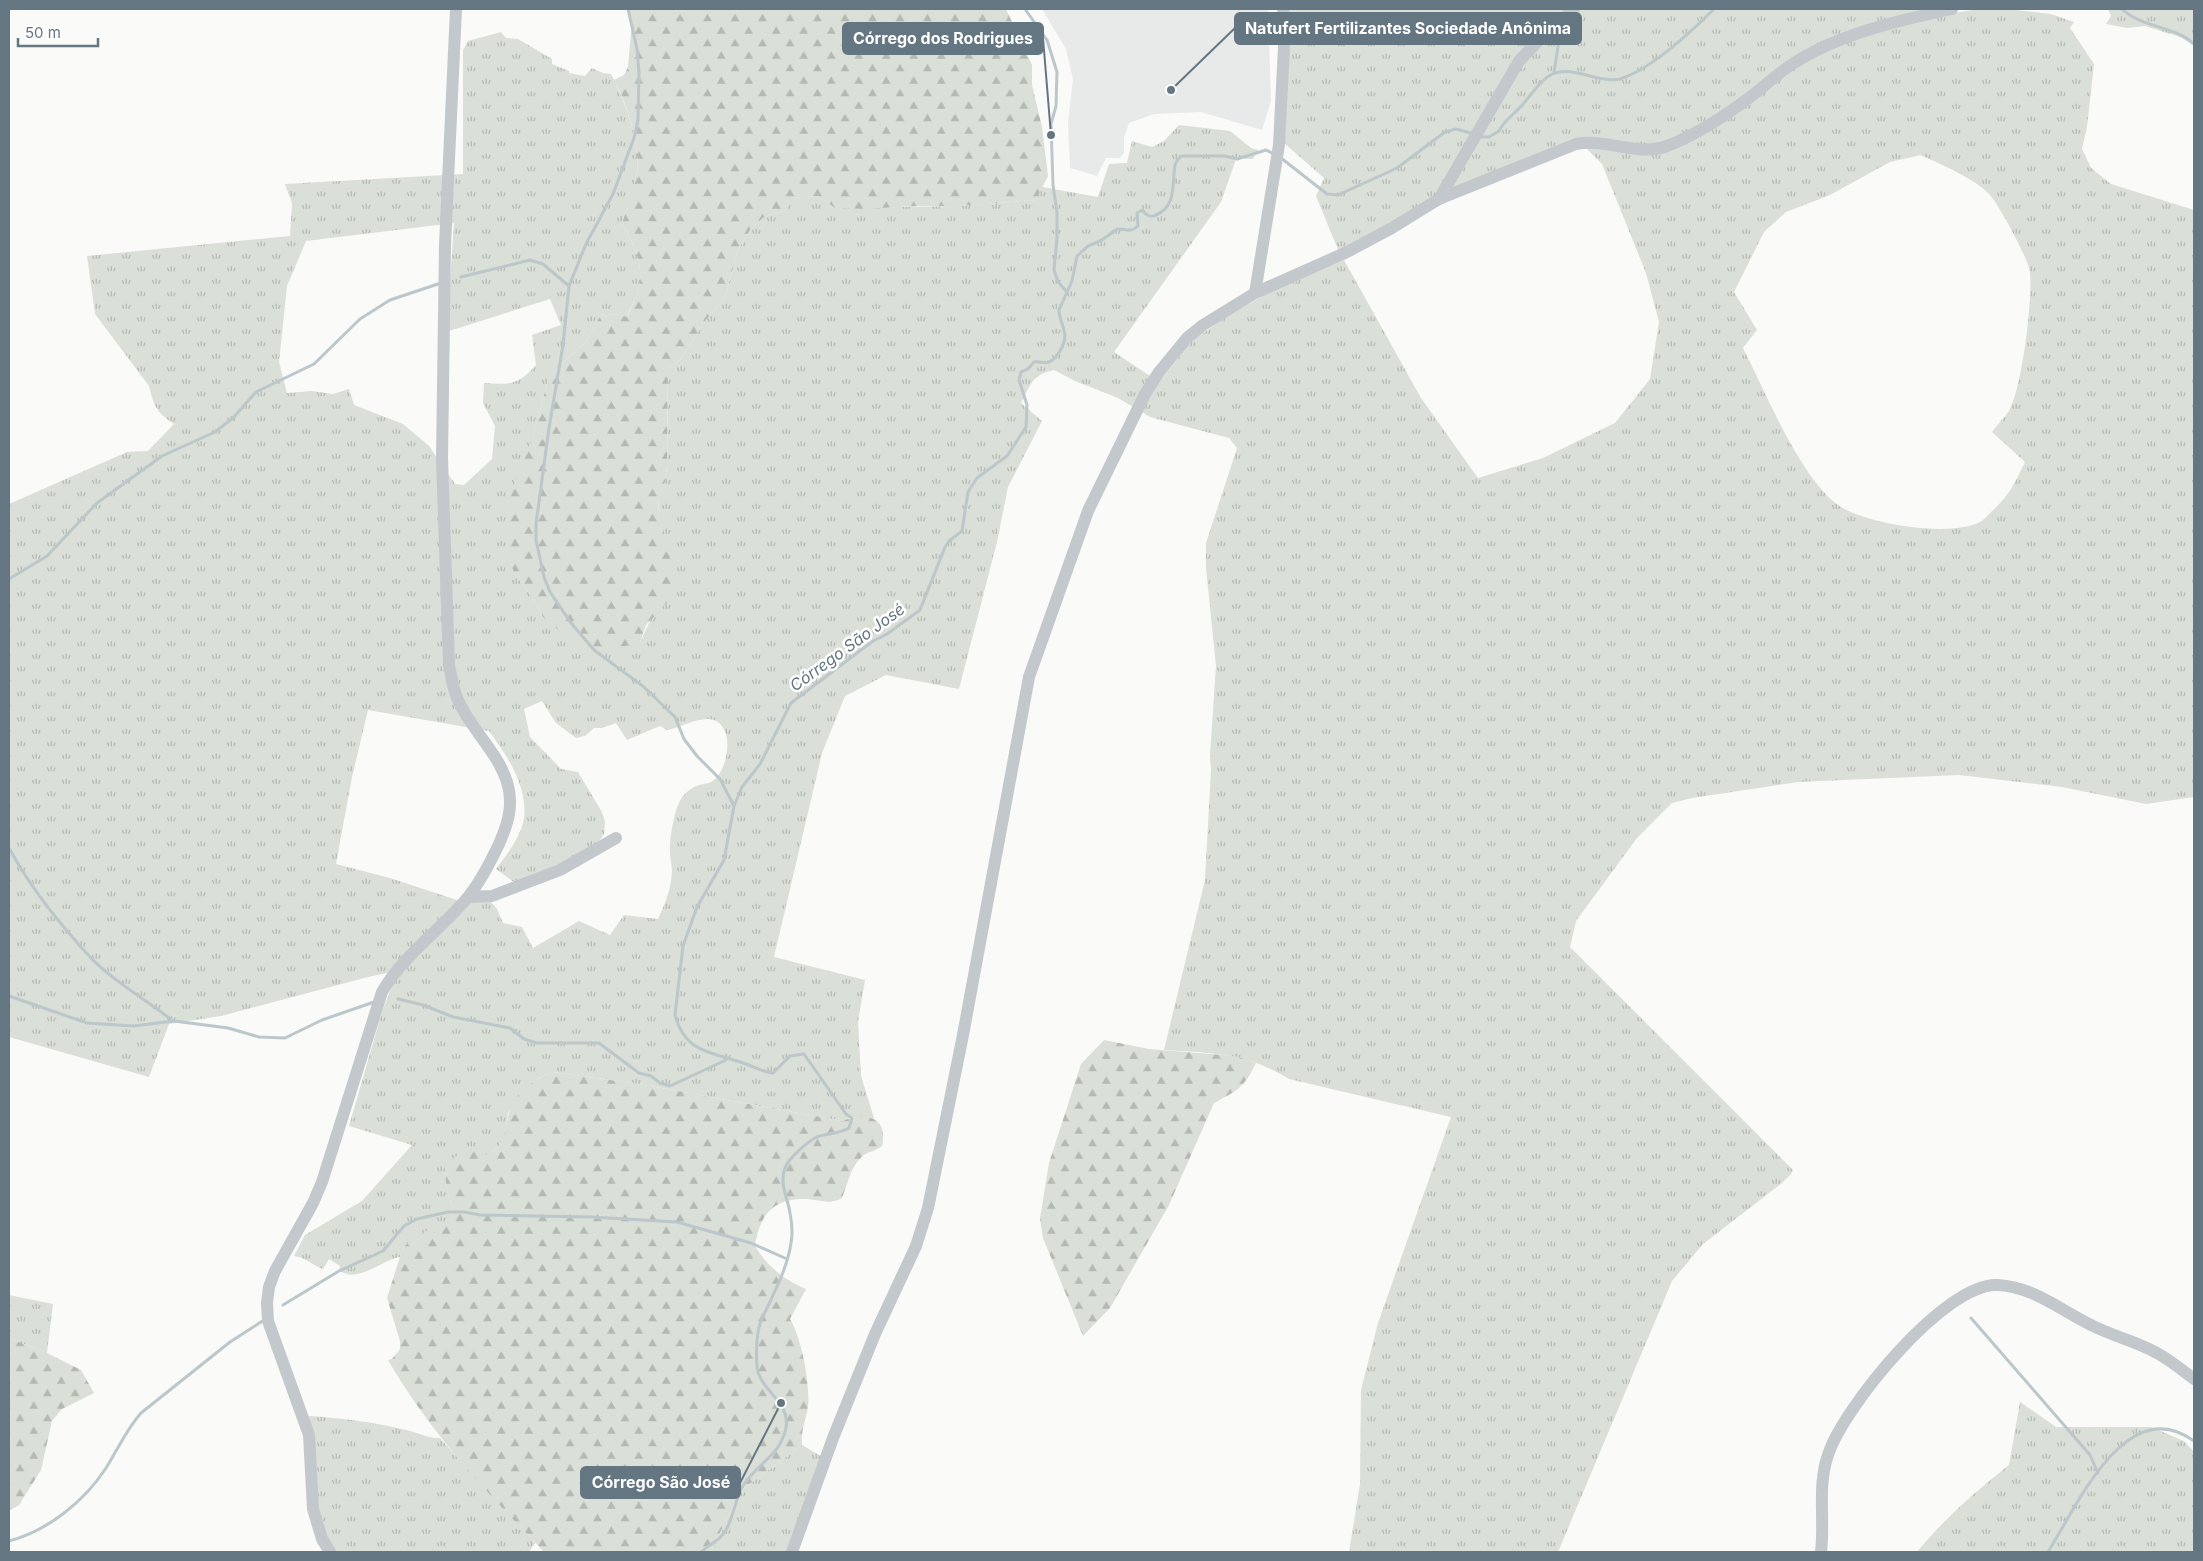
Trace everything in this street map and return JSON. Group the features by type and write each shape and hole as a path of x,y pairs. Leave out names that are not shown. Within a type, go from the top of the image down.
{"street":[{"path":"330,1552 322,1539 313,1509 309,1435 268,1320 269,1287 275,1271 313,1203 322,1182 382,992 391,976 403,962 468,897 486,870 507,826 510,799 508,785 498,760 456,697 449,665 442,458 444,274 456,9"},
{"path":"1255,293 1279,145 1284,48 1283,9"},
{"path":"1439,199 1510,74 1526,52 1574,9"},
{"path":"792,1552 837,1429 875,1334 916,1246 928,1208 963,1035 1029,677 1088,511 1145,394 1174,353 1187,338 1203,325 1255,293 1347,252 1392,228 1439,199 1576,144 1596,143 1648,150 1668,145 1711,124 1794,62 1851,36 1952,9"},
{"path":"468,897 492,896 560,870 616,838"},
{"path":"1821,1552 1823,1531 1821,1480 1828,1454 1838,1432 1865,1392 1895,1355 1942,1310 1981,1286 1997,1285 2037,1294 2091,1326 2156,1353 2194,1379"}],"shaded area":[{"path":"1042,9 1268,9 1271,101 1262,130 1201,112 1154,114 1129,123 1124,138 1124,153 1120,158 1106,158 1097,176 1070,168 1068,123 1073,79 1066,49"}],"green space":[{"path":"628,9 1006,9 1032,65 1032,85 1042,127 1048,176 1036,200 960,206 861,209 835,208 818,196 792,198 786,210 764,217 750,230 738,250 725,297 706,320 680,360 668,368 667,466 665,482 659,496 658,514 677,576 676,588 672,597 646,625 640,642 634,645 604,648 581,645 567,637 543,617 531,595 514,573 506,547 507,511 515,481 532,441 548,380 560,365 585,343 600,316 616,314 628,317 637,295 640,267 635,249 622,224 637,172 637,151 628,112 614,80 624,75 628,67 632,21"},
{"path":"1282,9 1925,9 1941,15 1979,9 2007,9 2051,14 2074,22 2070,28 2094,64 2087,127 2082,149 2091,168 2111,184 2194,210 2194,797 2146,804 2062,787 1959,775 1798,782 1692,798 1672,803 1637,838 1576,921 1570,947 1793,1170 1782,1183 1703,1244 1672,1281 1558,1552 1349,1552 1360,1484 1361,1390 1378,1323 1451,1117 1289,1079 1274,1070 1244,1059 1214,1054 1164,1050 1205,880 1216,666 1206,568 1206,543 1237,448 1229,438 1150,417 1118,398 1075,381 1054,370 1041,375 1033,381 1021,403 1042,421 1008,487 997,542 959,689 886,675 845,696 822,753 774,957 865,980 858,1022 861,1076 874,1118 853,1117 843,1121 639,1084 552,1072 538,1079 521,1092 508,1113 505,1136 498,1147 487,1156 481,1152 461,1153 445,1167 446,1186 454,1213 451,1219 403,1247 400,1257 354,1275 346,1274 339,1270 340,1266 329,1259 323,1269 294,1256 305,1235 362,1201 412,1145 349,1126 382,1012 398,971 372,976 221,1016 169,1024 149,1077 9,1037 9,504 127,452 148,451 174,424 163,416 157,408 152,399 149,386 95,314 87,256 290,236 292,203 285,184 463,174 463,50 468,41 501,32 506,38 518,39 552,59 552,64 569,71 569,73 585,76 592,68 611,74 626,108 634,135 638,160 633,191 622,224 638,258 640,267 639,286 628,317 616,314 600,316 585,343 560,365 548,380 532,441 525,459 514,573 531,595 543,617 640,642 651,619 666,543 658,514 659,496 665,482 667,466 668,368 680,360 706,320 725,297 738,250 750,230 764,217 786,210 791,198 818,196 835,208 960,206 1036,200 1042,187 1098,197 1109,164 1127,163 1132,141 1152,147 1164,141 1179,125 1230,131 1251,148 1258,150 1253,159 1236,159 1221,202 1114,352 1159,382 1193,340 1226,317 1268,293 1344,260 1421,398 1478,478 1543,458 1615,423 1650,379 1659,322 1646,273 1602,164 1576,138 1339,252 1316,196 1324,178 1276,136","holes":["1921,155 1976,183 1990,195 2013,233 2030,272 2030,302 2026,343 2018,384 2009,411 1992,432 2025,462 2007,495 1984,519 1966,527 1948,529 1905,526 1863,517 1846,510 1834,502 1820,488 1807,471 1783,430 1743,348 1757,330 1734,292 1764,232 1786,212 1830,195 1890,162","454,223 449,331 550,299 561,325 532,335 536,365 524,377 513,382 501,384 484,383 483,403 495,426 492,459 464,485 455,484 429,446 403,424 354,405 349,389 333,394 311,391 287,393 279,362 287,286 306,241","542,701 556,723 576,738 585,736 594,728 602,728 616,723 627,740 660,726 667,730 708,719 721,725 726,734 727,753 720,773 711,782 696,786 686,793 676,811 670,842 672,872 667,896 658,919 624,915 610,935 579,921 533,948 522,927 503,923 497,909 486,896 466,903 390,878 336,864 352,777 368,710 489,731 503,750 515,772 523,795 524,818 520,832 496,869 515,883 593,850 604,834 605,822 602,812 578,772 561,769 530,737 524,709"]},
{"path":"2108,9 2194,9 2194,46 2180,37 2145,26 2127,28 2106,24 2111,16"},
{"path":"1104,1040 1149,1049 1235,1056 1256,1063 1239,1088 1214,1103 1169,1205 1110,1308 1083,1336 1043,1238 1040,1219 1049,1163 1081,1064"},
{"path":"552,1072 639,1084 843,1121 851,1118 867,1117 879,1123 882,1128 882,1146 859,1159 852,1170 842,1198 829,1202 807,1199 785,1201 770,1210 760,1225 755,1246 765,1260 777,1272 806,1289 790,1319 798,1338 804,1361 808,1386 808,1406 802,1445 743,1489 711,1552 544,1552 460,1461 422,1413 388,1360 392,1359 400,1349 400,1341 387,1298 403,1247 421,1234 450,1219 454,1213 446,1186 445,1167 464,1152 475,1150 487,1155 495,1150 503,1137 510,1109 517,1096 531,1084"},
{"path":"9,1295 53,1304 47,1353 9,1338"},
{"path":"9,1338 47,1353 81,1370 94,1393 62,1409 52,1421 41,1470 19,1505 9,1511"},
{"path":"2020,1402 2056,1427 2151,1427 2184,1441 2194,1452 2194,1552 1917,1552 1961,1506 2009,1465"},
{"path":"309,1416 345,1419 394,1427 440,1438 535,1543 529,1552 325,1552 320,1544"},
{"path":"802,1445 824,1458 789,1552 711,1552 743,1489"}],"waterway":[{"path":"628,9 637,49 639,73 638,120 634,138 613,194 586,244 569,286 563,345 536,524 536,540 544,577 550,592 571,623 594,650 644,687 675,717 684,739 697,756 720,779 734,806"},
{"path":"1025,9 1047,40 1057,72 1056,106 1051,124 1053,185 1057,213 1054,270 1058,282 1067,292"},
{"name":"Córrego São José","path":"1480,137 1489,137 1499,131 1540,84 1553,74 1569,72 1614,80 1620,79 1657,59 1694,29 1714,9"},
{"path":"2122,9 2139,20 2177,33 2194,44"},
{"path":"1554,72 1560,34"},
{"name":"Córrego São José","path":"1281,158 1327,194 1338,195 1397,168 1445,132 1456,129 1474,134"},
{"name":"Córrego São José","path":"701,1552 720,1538 726,1530 744,1484 774,1452 783,1438 786,1428 784,1410 759,1375 756,1354 759,1326 788,1259 792,1239 791,1220 783,1185 785,1168 794,1155 809,1142 817,1137 849,1128 852,1118 846,1114 804,1054 790,1056 773,1073 761,1070 702,1050 686,1037 675,1015 683,946 697,907 724,860 734,806 742,787 760,764 791,703 873,641 887,634 920,610 945,547 949,541 962,531 968,492 977,478 1007,456 1026,427 1027,405 1019,380 1021,372 1028,369 1034,362 1047,363 1052,360 1058,355 1063,344 1065,334 1059,310 1072,281 1077,256 1088,246 1102,240 1117,229 1130,230 1138,226 1137,213 1142,210 1150,216 1163,211 1172,193 1175,165 1182,156 1225,156 1237,159 1266,150 1274,154"},
{"path":"461,277 530,260 543,264 569,286"},
{"path":"9,579 47,556 97,503 162,456 215,432 233,418 256,392 314,364 360,319 390,300 441,283"},
{"path":"9,848 47,906 91,958 110,975 173,1021"},
{"path":"9,996 87,1023 133,1026 174,1021 228,1028 259,1037 285,1038 322,1020 374,1002"},
{"path":"398,999 423,1005 453,1017 510,1028 524,1039 537,1043 599,1043 639,1073 651,1076 660,1083 670,1086 726,1060"},
{"path":"283,1305 339,1271 383,1251 404,1226 417,1219 448,1212 480,1215 591,1217 677,1222 751,1243 787,1259"},
{"path":"1971,1318 2090,1455 2098,1473"},
{"path":"9,1541 37,1530 64,1514 97,1480 141,1413 230,1342 264,1320"},
{"path":"2048,1552 2089,1484 2106,1461 2125,1443 2146,1431 2169,1430 2194,1441"}],"place":[{"name":"Natufert Fertilizantes Sociedade Anônima","path":"1171,90"},
{"name":"Córrego dos Rodrigues","path":"1051,135"},
{"name":"Córrego São José","path":"781,1403"}]}
